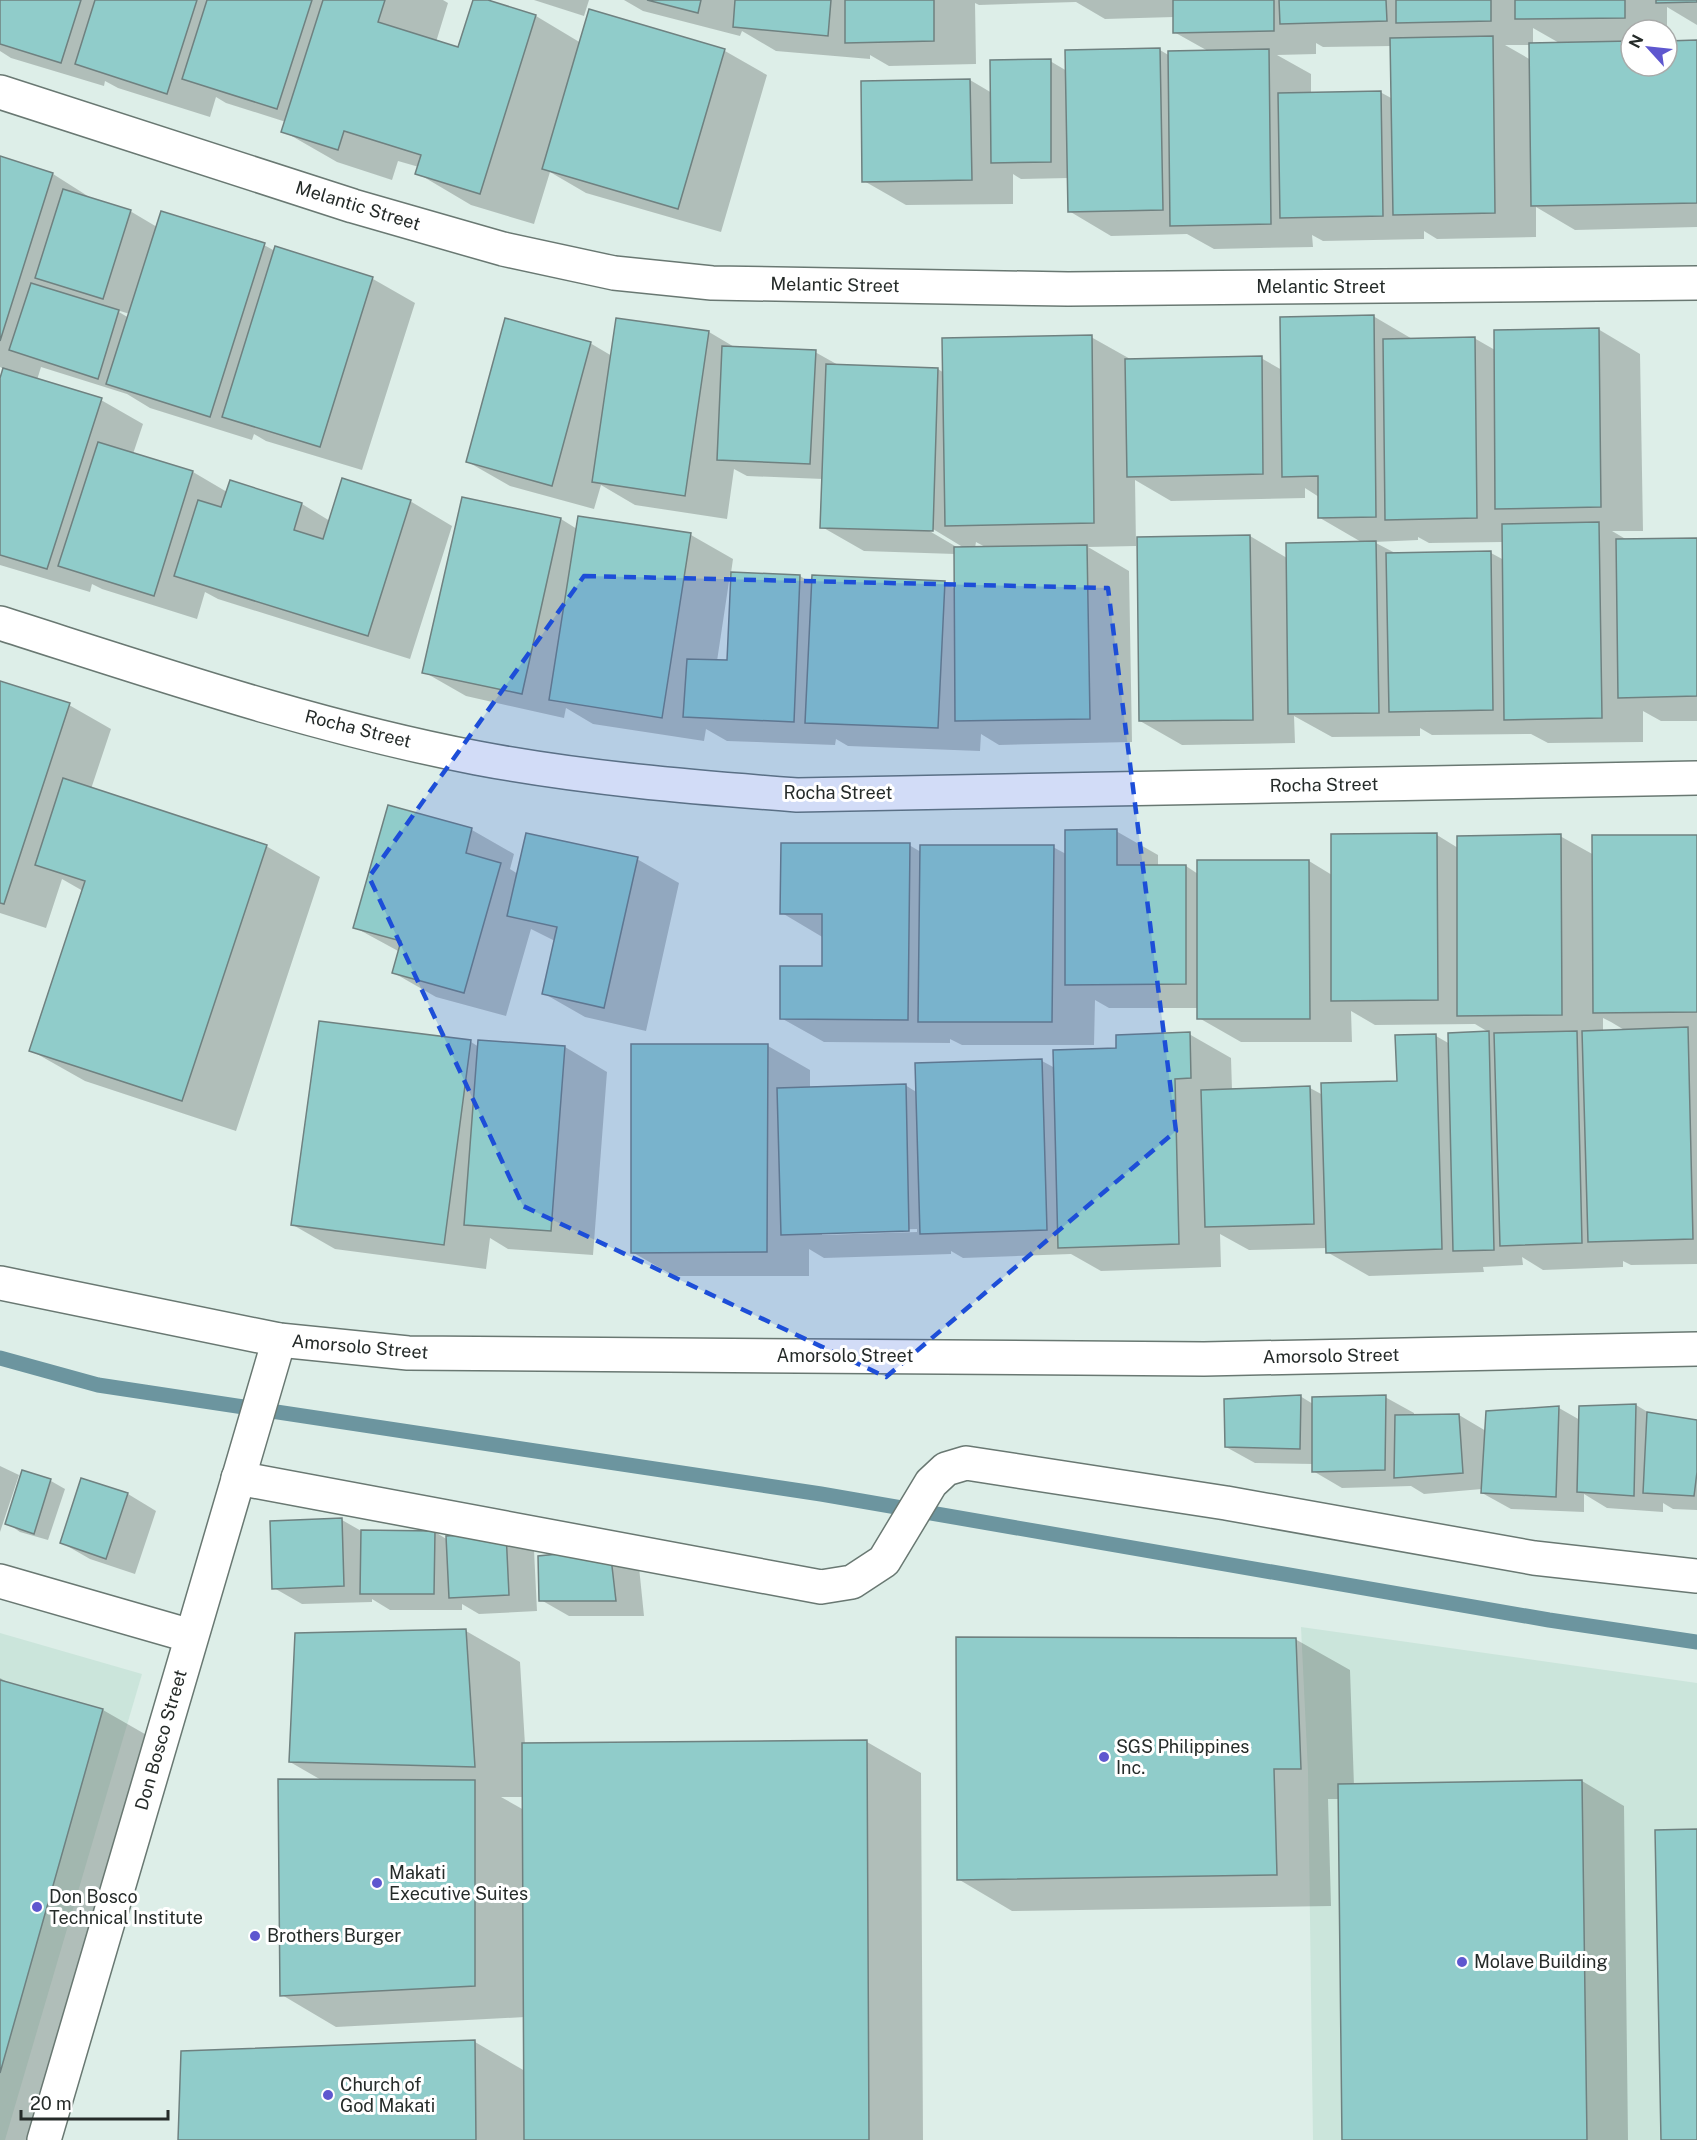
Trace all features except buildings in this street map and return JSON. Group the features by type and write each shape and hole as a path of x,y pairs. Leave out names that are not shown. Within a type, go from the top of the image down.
{"street":[{"name":"Melantic Street","path":"0,92 353,206 503,249 614,273 712,283 1068,289 1697,283"},
{"name":"Rocha Street","path":"0,623 226,694 372,735 477,758 658,784 797,795 1697,778"},
{"name":"Amorsolo Street","path":"0,1283 279,1340 408,1353 1192,1359 1697,1349"},
{"name":"Don Bosco Street","path":"44,2140 279,1340"},
{"path":"238,1479 821,1587 852,1581 884,1561 931,1483 946,1469 966,1464 1226,1503 1534,1558 1697,1576"},
{"path":"0,1581 191,1636"}],"highlighted area":[{"path":"584,576 1108,588 1176,1131 886,1377 523,1206 369,877"}],"shaded area":[{"path":"1301,1627 1697,1683 1697,2140 1313,2140 1308,1772"},
{"name":"Don Bosco Technical Institute","path":"0,1633 142,1674 5,2140 0,2140"}],"waterway":[{"path":"0,1358 98,1385 821,1494 1549,1620 1697,1642"}],"place":[{"name":"SGS Philippines Inc.","path":"1104,1757"},
{"name":"Makati Executive Suites","path":"377,1883"},
{"name":"Don Bosco Technical Institute","path":"37,1907"},
{"name":"Brothers Burger","path":"255,1936"},
{"name":"Molave Building","path":"1462,1962"},
{"name":"Church of God Makati","path":"328,2095"}]}
